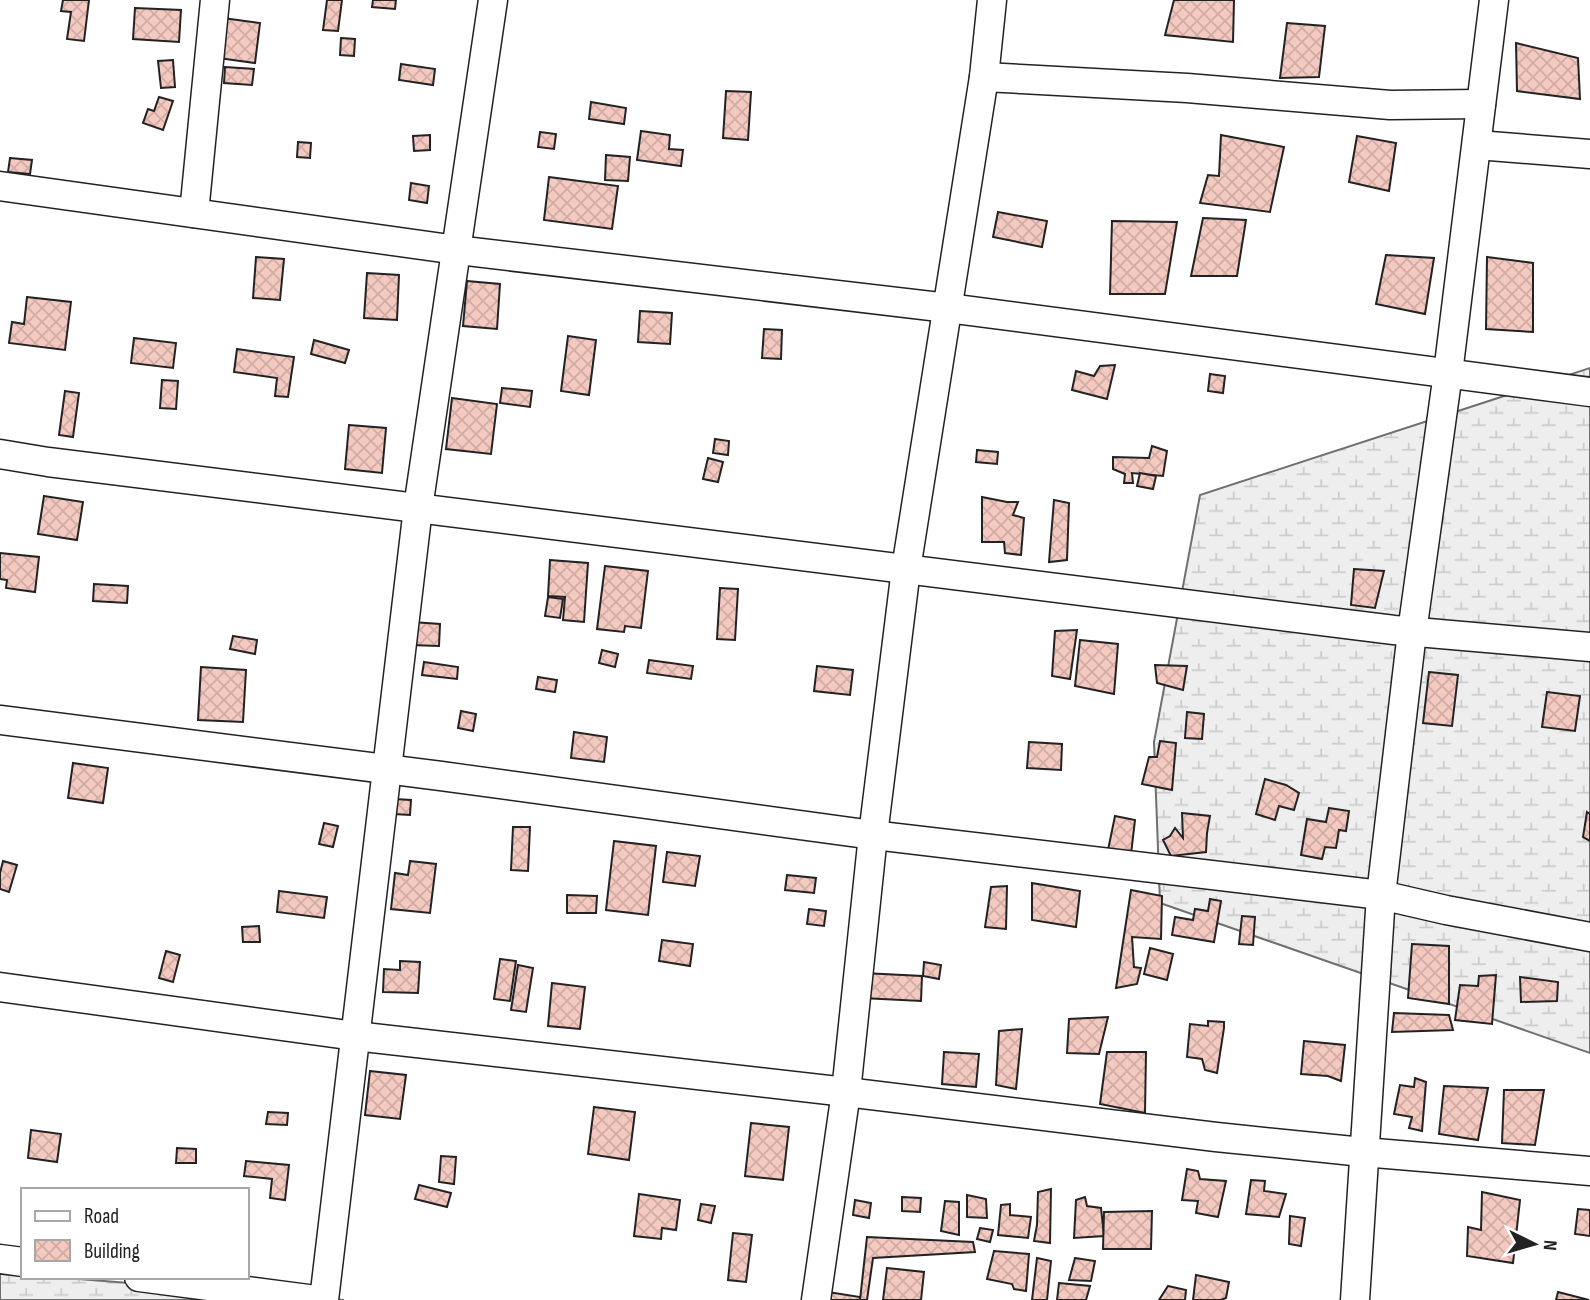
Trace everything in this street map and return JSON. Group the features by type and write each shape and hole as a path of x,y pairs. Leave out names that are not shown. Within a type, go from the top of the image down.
{"street":[{"path":"194,213 215,0"},
{"path":"324,1300 418,508 493,0"},
{"path":"817,1300 846,1092 873,835 906,569 984,77 992,0"},
{"path":"1355,1300 1381,895 1412,632 1448,373 1494,0"},
{"path":"984,77 1187,88 1390,105 1481,104"},
{"path":"1477,145 1590,154"},
{"path":"0,186 457,250 948,308 1590,392"},
{"path":"0,453 48,462 1412,632 1590,647"},
{"path":"0,720 873,835 1381,895 1590,937"},
{"path":"0,987 355,1036 1202,1135 1590,1171"},
{"path":"0,1259 21,1262"},
{"path":"154,1279 316,1300"}],"green space":[{"path":"1590,368 1590,1053 1160,903 1154,742 1200,495"},
{"path":"0,1273 21,1275 21,1279 78,1279 344,1300 0,1300"}],"building":[{"path":"63,0 89,0 84,41 67,39 71,12 61,11"},
{"path":"327,0 342,0 338,31 323,30"},
{"path":"373,0 396,0 395,9 372,7"},
{"path":"1174,0 1234,0 1233,42 1165,35"},
{"path":"135,8 181,10 179,42 133,39"},
{"path":"223,18 260,23 255,63 218,58"},
{"path":"1287,23 1325,26 1319,77 1280,78"},
{"path":"341,38 355,39 354,56 340,55"},
{"path":"1516,43 1578,58 1580,99 1517,91"},
{"path":"173,60 175,87 161,88 158,61"},
{"path":"401,64 435,69 433,85 399,80"},
{"path":"225,67 254,69 252,85 224,83"},
{"path":"726,91 751,92 748,140 723,138"},
{"path":"159,97 173,101 163,130 143,123 148,109 154,111"},
{"path":"591,102 626,108 624,124 589,119"},
{"path":"641,131 670,135 669,149 683,150 681,166 637,160"},
{"path":"540,132 556,134 554,149 538,147"},
{"path":"430,135 430,150 414,151 413,136"},
{"path":"1221,135 1284,147 1270,212 1200,203 1208,175 1219,176"},
{"path":"1357,136 1396,143 1389,191 1349,182"},
{"path":"298,142 311,143 310,158 297,157"},
{"path":"606,155 630,157 628,181 605,180"},
{"path":"10,158 32,160 30,174 8,172"},
{"path":"549,177 618,186 612,229 544,220"},
{"path":"411,183 429,186 427,203 409,200"},
{"path":"998,212 1047,221 1042,247 993,237"},
{"path":"1203,218 1246,220 1237,276 1191,276"},
{"path":"1112,221 1177,222 1165,294 1110,294"},
{"path":"1386,255 1434,258 1425,314 1376,304"},
{"path":"256,257 284,259 280,300 253,298"},
{"path":"1487,257 1533,263 1533,332 1486,329"},
{"path":"367,273 399,275 397,320 364,318"},
{"path":"467,281 500,284 497,329 463,326"},
{"path":"27,297 71,302 65,350 9,343 12,322 24,324"},
{"path":"640,311 672,313 670,344 638,342"},
{"path":"764,329 782,330 781,359 762,358"},
{"path":"568,336 596,340 589,395 561,391"},
{"path":"134,338 176,343 173,368 131,363"},
{"path":"314,340 349,350 345,363 311,354"},
{"path":"237,349 294,357 288,397 275,396 277,378 234,372"},
{"path":"1115,365 1107,399 1072,390 1076,371 1094,376 1100,366"},
{"path":"1210,374 1225,376 1223,393 1208,391"},
{"path":"162,380 178,381 176,409 160,408"},
{"path":"502,388 532,391 530,407 500,403"},
{"path":"65,391 79,393 73,437 59,435"},
{"path":"452,398 497,404 491,454 446,449"},
{"path":"349,425 386,428 382,473 345,469"},
{"path":"715,439 729,441 728,455 713,453"},
{"path":"1152,446 1167,451 1163,476 1132,473 1133,483 1124,483 1125,474 1113,469 1113,457 1149,458"},
{"path":"977,450 998,452 997,464 976,462"},
{"path":"708,458 723,462 718,482 703,479"},
{"path":"1140,473 1156,476 1153,489 1137,486"},
{"path":"44,496 83,502 77,540 38,534"},
{"path":"982,497 1018,502 1013,515 1024,518 1021,555 1005,553 1004,542 982,542"},
{"path":"1054,500 1069,503 1067,560 1049,562"},
{"path":"0,553 39,557 35,592 6,588 7,580 0,579"},
{"path":"550,560 588,563 584,622 563,620 565,597 548,596"},
{"path":"605,566 648,571 641,628 625,626 624,632 597,629"},
{"path":"1354,569 1384,571 1375,608 1351,605"},
{"path":"94,584 128,586 127,603 93,601"},
{"path":"720,588 738,589 735,640 717,639"},
{"path":"548,597 563,599 560,618 545,616"},
{"path":"412,622 440,624 439,646 410,645"},
{"path":"1077,630 1070,679 1052,676 1055,631"},
{"path":"233,636 257,640 255,654 230,649"},
{"path":"1080,640 1118,644 1114,694 1075,686"},
{"path":"602,650 618,654 615,667 599,663"},
{"path":"649,660 693,666 691,679 647,673"},
{"path":"424,662 458,667 457,679 422,675"},
{"path":"1155,665 1187,666 1183,690 1157,683"},
{"path":"817,666 853,670 850,695 814,691"},
{"path":"201,667 246,670 243,722 198,720"},
{"path":"1429,672 1458,675 1452,726 1423,723"},
{"path":"538,677 557,680 555,692 536,689"},
{"path":"1547,692 1580,696 1575,731 1542,727"},
{"path":"461,711 476,714 473,731 458,728"},
{"path":"1187,712 1204,714 1202,739 1185,738"},
{"path":"574,732 607,737 604,762 571,758"},
{"path":"1160,741 1176,743 1172,790 1142,784 1149,757 1157,757"},
{"path":"1029,742 1062,744 1061,770 1027,768"},
{"path":"73,763 108,768 103,803 68,798"},
{"path":"1265,779 1286,785 1299,793 1294,810 1279,806 1275,820 1256,814"},
{"path":"394,799 411,800 410,815 394,814"},
{"path":"1329,808 1349,811 1346,831 1339,830 1336,848 1325,847 1322,859 1301,855 1307,819 1326,822"},
{"path":"1587,812 1590,814 1590,841 1583,837"},
{"path":"1182,813 1210,816 1206,852 1171,856 1163,840 1170,836 1175,828 1183,838"},
{"path":"1115,816 1135,820 1131,854 1108,850"},
{"path":"324,823 338,826 333,847 319,844"},
{"path":"513,827 530,827 528,871 511,870"},
{"path":"614,841 656,846 648,915 606,910"},
{"path":"667,852 700,856 695,886 663,882"},
{"path":"3,861 17,865 9,892 0,889"},
{"path":"410,861 436,864 430,913 391,909 395,873 408,875"},
{"path":"787,875 816,878 814,893 785,890"},
{"path":"1032,883 1080,891 1076,927 1032,920"},
{"path":"1007,886 1006,929 985,927 991,887"},
{"path":"1131,890 1162,896 1161,939 1132,937 1134,967 1141,968 1137,984 1116,988"},
{"path":"279,891 327,897 324,918 277,912"},
{"path":"567,895 597,896 596,913 567,913"},
{"path":"1210,899 1221,901 1214,942 1172,935 1175,917 1193,920 1195,909 1208,911"},
{"path":"809,909 826,911 824,926 807,924"},
{"path":"1242,916 1255,917 1253,945 1239,944"},
{"path":"259,926 260,942 243,942 242,927"},
{"path":"662,940 693,944 690,966 659,961"},
{"path":"1412,944 1449,946 1449,1004 1408,998"},
{"path":"1150,948 1173,954 1167,980 1144,974"},
{"path":"166,951 180,955 173,982 159,978"},
{"path":"500,959 516,961 510,1001 494,999"},
{"path":"400,961 420,962 418,993 383,992 384,969 400,970"},
{"path":"924,962 941,965 939,979 923,976"},
{"path":"518,965 533,968 526,1012 511,1010"},
{"path":"863,973 922,976 921,1001 862,998"},
{"path":"1496,975 1492,1024 1455,1020 1460,985 1478,986 1479,976"},
{"path":"1520,977 1558,982 1557,1001 1521,1002"},
{"path":"552,983 585,987 580,1029 548,1026"},
{"path":"1394,1013 1449,1015 1453,1030 1392,1032"},
{"path":"1108,1017 1099,1054 1067,1053 1069,1019"},
{"path":"1208,1021 1224,1022 1217,1073 1205,1070 1202,1059 1187,1057 1190,1024 1208,1026"},
{"path":"1022,1029 1016,1089 996,1085 999,1031"},
{"path":"1304,1041 1345,1045 1341,1081 1328,1076 1301,1074"},
{"path":"944,1052 979,1054 976,1087 942,1084"},
{"path":"1107,1052 1146,1052 1145,1113 1100,1104"},
{"path":"370,1071 406,1075 400,1119 365,1115"},
{"path":"1415,1078 1426,1082 1422,1131 1409,1128 1412,1117 1394,1114 1400,1085 1414,1087"},
{"path":"1444,1086 1488,1088 1478,1140 1439,1134"},
{"path":"1504,1090 1544,1090 1535,1145 1502,1143"},
{"path":"594,1107 635,1112 629,1160 588,1154"},
{"path":"268,1112 288,1113 287,1125 266,1124"},
{"path":"751,1123 789,1127 783,1180 745,1176"},
{"path":"31,1130 61,1134 57,1162 28,1158"},
{"path":"177,1148 196,1149 196,1163 176,1163"},
{"path":"441,1156 456,1157 454,1184 439,1182"},
{"path":"246,1161 289,1165 285,1200 270,1198 272,1179 244,1176"},
{"path":"1187,1169 1198,1171 1200,1179 1226,1181 1218,1217 1196,1213 1198,1201 1182,1200"},
{"path":"1251,1180 1265,1181 1264,1191 1286,1194 1279,1217 1246,1214"},
{"path":"419,1185 451,1193 447,1207 415,1199"},
{"path":"1051,1189 1050,1243 1034,1241 1038,1192"},
{"path":"1482,1192 1520,1200 1513,1263 1467,1256 1468,1227 1481,1230"},
{"path":"639,1194 680,1200 676,1230 662,1228 661,1239 634,1236"},
{"path":"967,1195 986,1199 987,1218 967,1217"},
{"path":"902,1197 921,1198 920,1212 902,1211"},
{"path":"1085,1197 1087,1206 1101,1208 1104,1236 1074,1238 1076,1200"},
{"path":"855,1200 871,1203 869,1218 853,1215"},
{"path":"945,1201 959,1202 959,1235 941,1231"},
{"path":"701,1204 715,1206 711,1223 698,1220"},
{"path":"1010,1204 1010,1215 1031,1217 1028,1238 998,1235 1001,1205"},
{"path":"1578,1209 1590,1210 1590,1236 1575,1234"},
{"path":"1152,1211 1151,1249 1103,1249 1104,1212"},
{"path":"1290,1216 1305,1218 1301,1246 1289,1244"},
{"path":"980,1228 993,1230 990,1242 977,1239"},
{"path":"733,1233 752,1235 746,1282 728,1280"},
{"path":"867,1237 973,1242 975,1252 873,1258 867,1300 860,1300"},
{"path":"994,1251 1029,1254 1026,1291 1014,1289 1012,1284 987,1279"},
{"path":"1037,1258 1051,1261 1047,1300 1032,1300"},
{"path":"1075,1258 1095,1261 1091,1281 1069,1280"},
{"path":"887,1268 924,1272 921,1300 883,1300"},
{"path":"1196,1275 1229,1282 1226,1298 1193,1300"},
{"path":"1059,1283 1090,1286 1086,1300 1057,1300"},
{"path":"1168,1286 1186,1290 1185,1300 1159,1300"},
{"path":"828,1292 860,1297 860,1300 827,1300"},
{"path":"1558,1292 1589,1300 1556,1300"}]}
